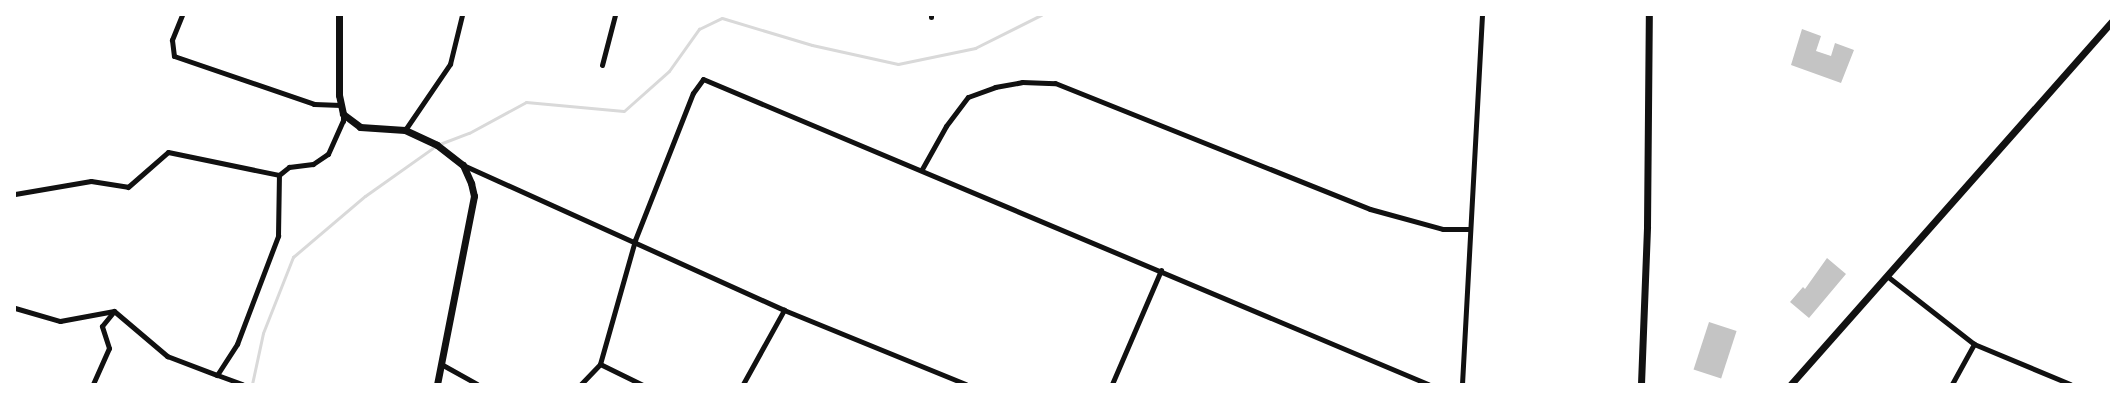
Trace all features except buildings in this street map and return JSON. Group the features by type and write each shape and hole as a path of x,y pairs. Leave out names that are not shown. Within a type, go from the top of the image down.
{"street":[{"path":"182,15 172,40 174,56 314,104 341,105"},
{"path":"278,175 289,166 313,164 328,154 343,121 339,15"},
{"path":"406,130 450,64 462,15"},
{"path":"602,64 615,15"},
{"path":"1462,384 1482,15"},
{"path":"1641,384 1647,226 1650,15"},
{"path":"1791,384 2111,22"},
{"path":"581,384 600,364 635,240 693,93 703,78 1428,384"},
{"path":"922,169 946,126 968,97 995,87 1022,82 1055,83 1370,208 1443,229 1470,230"},
{"path":"343,114 360,126 406,130 463,164 635,240 784,310 965,384"},
{"path":"15,194 91,181 128,187 168,152 278,175"},
{"path":"437,384 474,196 463,164"},
{"path":"217,375 238,344 278,236 278,175"},
{"path":"1112,384 1161,270"},
{"path":"1887,276 1974,344 2070,384"},
{"path":"15,308 60,321 114,311"},
{"path":"743,384 784,310"},
{"path":"114,311 167,356 217,375 226,381 242,384"},
{"path":"94,384 109,348 102,326 114,311"},
{"path":"1952,384 1974,344"},
{"path":"441,364 477,384"},
{"path":"600,364 641,384"}],"waterway":[{"path":"252,384 263,333 293,257 365,196 437,145 469,133 526,102 624,111 669,71 699,29 722,18 812,45 898,64 975,48 1041,15"}]}
